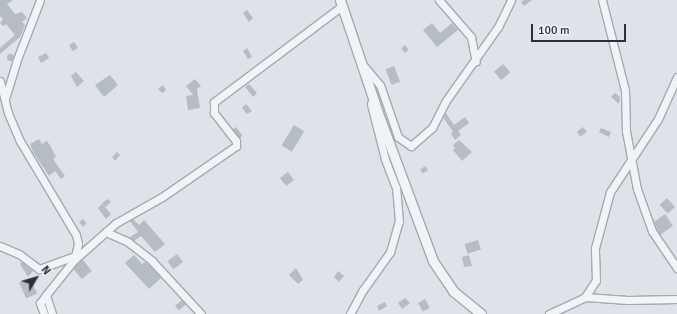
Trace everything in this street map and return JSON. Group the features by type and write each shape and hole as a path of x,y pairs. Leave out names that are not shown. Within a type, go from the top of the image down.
{"street":[{"path":"5,101 16,62 40,0"},
{"path":"438,0 471,37 476,62"},
{"path":"362,64 380,86 398,137 412,146 432,128 445,102 476,62 498,27 511,0"},
{"path":"602,0 625,90 626,131 637,189 652,231 677,268"},
{"path":"44,314 40,303 74,258 106,232 236,146 236,141 214,113 214,102 341,3 370,91 433,261 454,291 481,314"},
{"path":"585,297 597,275 595,248 606,202 631,159 658,119 677,77"},
{"path":"0,81 5,101 27,154 72,227 78,244 74,258"},
{"path":"350,314 364,290 390,252 399,221 396,188 385,160 370,91"},
{"path":"106,232 128,242 152,261 201,314"},
{"path":"0,246 19,254 39,269 74,258"},
{"path":"46,295 52,314"},
{"path":"549,314 585,297 628,300 677,299"}],"building":[{"path":"0,0 13,0 7,4 15,14 22,12 27,18 22,22 25,25 20,37 0,54 0,48 15,35 6,24 3,26 0,23 3,19 0,16"},
{"path":"524,0 532,0 524,6 521,2"},
{"path":"247,10 253,18 249,22 243,13"},
{"path":"432,23 440,33 452,23 458,30 437,47 423,30"},
{"path":"74,42 78,48 73,51 69,45"},
{"path":"405,45 409,50 405,53 401,48"},
{"path":"247,48 252,57 248,59 243,51"},
{"path":"10,53 13,54 13,60 10,61 7,60 6,57 7,54"},
{"path":"46,53 49,58 41,63 38,57"},
{"path":"503,64 510,72 501,80 494,72"},
{"path":"394,66 400,82 392,85 386,69"},
{"path":"76,72 84,81 77,87 71,76"},
{"path":"110,75 118,85 104,97 95,85"},
{"path":"195,79 201,86 197,89 200,108 188,110 186,96 193,95 186,86"},
{"path":"249,84 257,93 253,97 245,87"},
{"path":"163,85 166,90 162,93 158,89"},
{"path":"615,93 620,97 619,104 611,97"},
{"path":"246,104 252,111 247,114 242,108"},
{"path":"446,113 454,125 465,117 469,123 458,131 461,135 455,140 451,134 453,132 443,117"},
{"path":"294,125 304,131 292,152 282,146"},
{"path":"236,127 243,136 240,138 233,129"},
{"path":"583,127 587,132 581,137 577,132"},
{"path":"601,128 611,132 609,137 599,132"},
{"path":"39,139 42,144 47,141 51,147 56,157 53,159 65,176 61,179 55,171 49,176 33,152 30,144"},
{"path":"459,140 472,152 462,161 453,150 455,148 453,145"},
{"path":"117,152 120,155 115,161 112,157"},
{"path":"425,166 428,170 423,174 420,170"},
{"path":"288,172 294,180 286,186 280,178"},
{"path":"667,198 675,207 668,214 660,205"},
{"path":"108,199 111,202 105,207 102,203"},
{"path":"102,204 111,214 106,219 98,208"},
{"path":"665,214 673,226 660,235 654,222"},
{"path":"83,219 87,224 83,227 79,222"},
{"path":"133,219 139,225 144,220 165,244 155,252 141,236 134,241 130,237 138,232 130,221"},
{"path":"478,240 481,250 468,254 465,244"},
{"path":"177,254 183,262 173,269 167,261"},
{"path":"134,255 142,264 145,262 149,265 161,278 149,289 125,263"},
{"path":"469,255 472,266 464,267 462,257"},
{"path":"83,260 92,271 82,279 73,268"},
{"path":"22,262 33,271 28,277 20,264"},
{"path":"296,268 303,280 298,284 289,275"},
{"path":"338,271 344,276 339,282 334,277"},
{"path":"30,278 37,293 26,298 19,283"},
{"path":"405,298 410,303 402,309 398,303"},
{"path":"425,299 430,308 423,312 418,303"},
{"path":"182,300 186,305 179,310 175,306"},
{"path":"385,302 387,306 379,311 377,306"}]}
